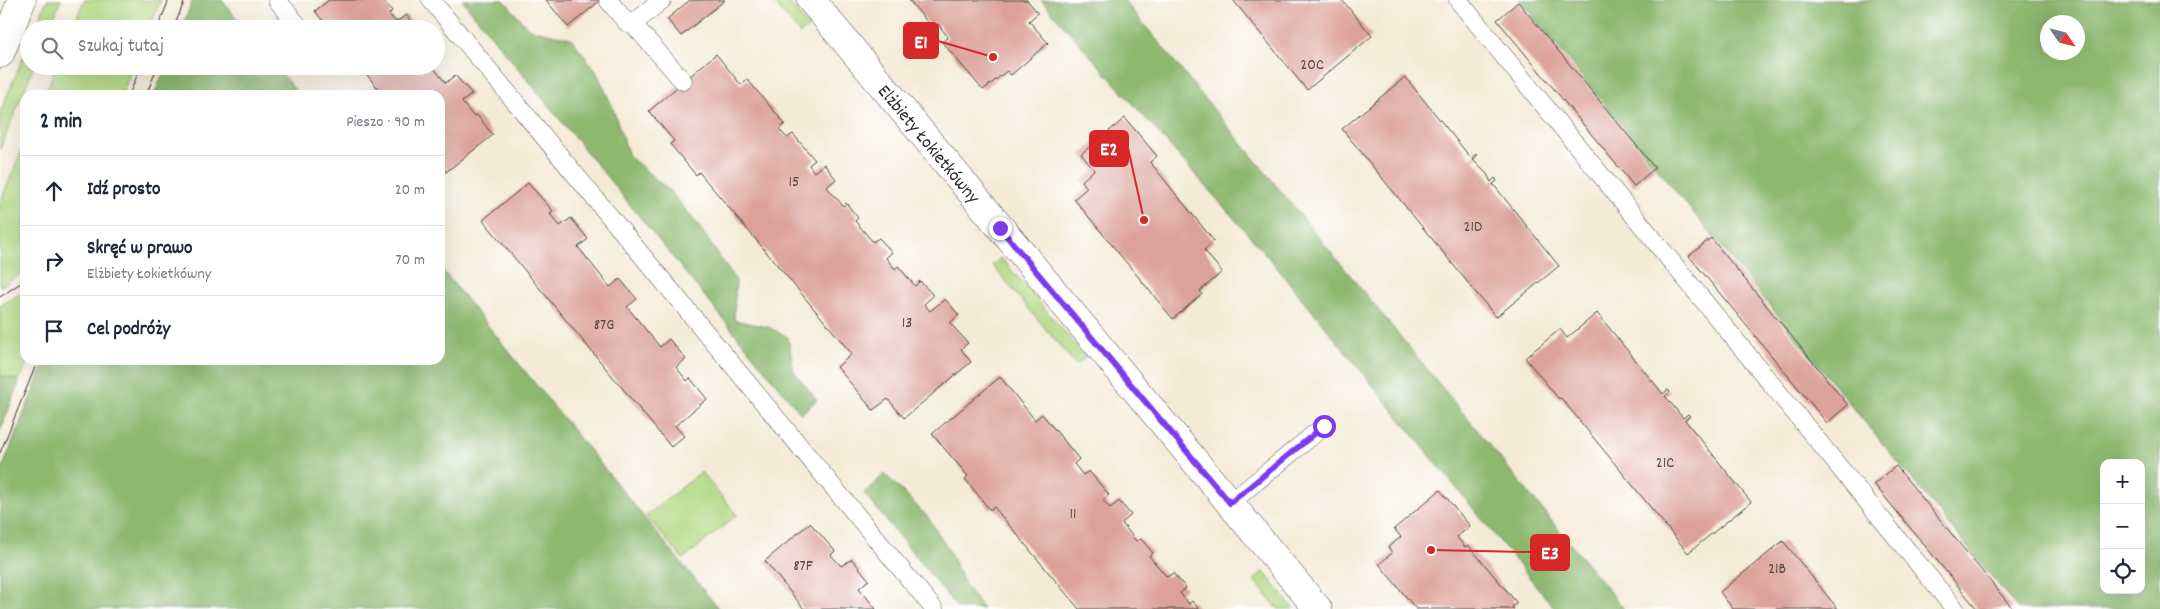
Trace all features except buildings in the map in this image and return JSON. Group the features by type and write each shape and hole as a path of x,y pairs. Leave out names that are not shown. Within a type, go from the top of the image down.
{"street":[{"path":"0,54 22,0"},
{"name":"Elżbiety Łokietkówny","path":"811,0 1318,609"}],"lane":[{"path":"277,0 294,20"},
{"path":"431,0 934,609"},
{"path":"608,0 627,22 633,24 683,81"},
{"path":"633,24 662,0"},
{"path":"1458,0 1955,609"},
{"path":"1230,503 1324,426"}],"green space":[{"path":"47,0 61,0 53,20 39,20"},
{"path":"84,0 161,0 153,20 76,20"},
{"path":"193,0 222,0 238,20 185,20"},
{"path":"462,0 504,0 529,29 571,38 595,69 611,103 629,156 671,192 698,225 736,281 734,320 768,327 788,337 794,371 817,400 801,414"},
{"path":"772,0 787,0 809,27 800,34"},
{"path":"1041,0 1124,0 1624,609 1555,609 1269,258"},
{"path":"1519,0 2160,0 2160,609 2018,609"},
{"path":"20,65 20,75 30,75 24,90 20,90 20,100 0,149 0,113"},
{"path":"53,75 130,75 124,90 47,90"},
{"path":"162,75 283,75 295,90 156,90"},
{"path":"20,154 20,274 0,287 0,203"},
{"path":"1001,258 1086,357 1076,365 992,265"},
{"path":"445,273 719,609 0,609 0,474 43,365 445,365"},
{"path":"20,294 20,365 26,365 20,380 0,376 0,306"},
{"path":"0,376 20,380 0,432"},
{"path":"701,472 737,515 683,559 646,516"},
{"path":"885,474 927,516 946,545 966,586 983,609 958,609 864,493"},
{"path":"1263,571 1294,609 1278,609 1254,580"}],"tram line":[{"path":"161,20 169,0"},
{"path":"177,20 185,0"},
{"path":"131,90 137,75"},
{"path":"148,90 154,75"},
{"path":"0,297 20,283"},
{"path":"0,453 36,365"}],"place":[{"name":"E1","path":"993,57"},
{"name":"E2","path":"1144,220"},
{"name":"E3","path":"1431,550"}],"route":[{"path":"1000,228 1230,503 1324,426"}]}
